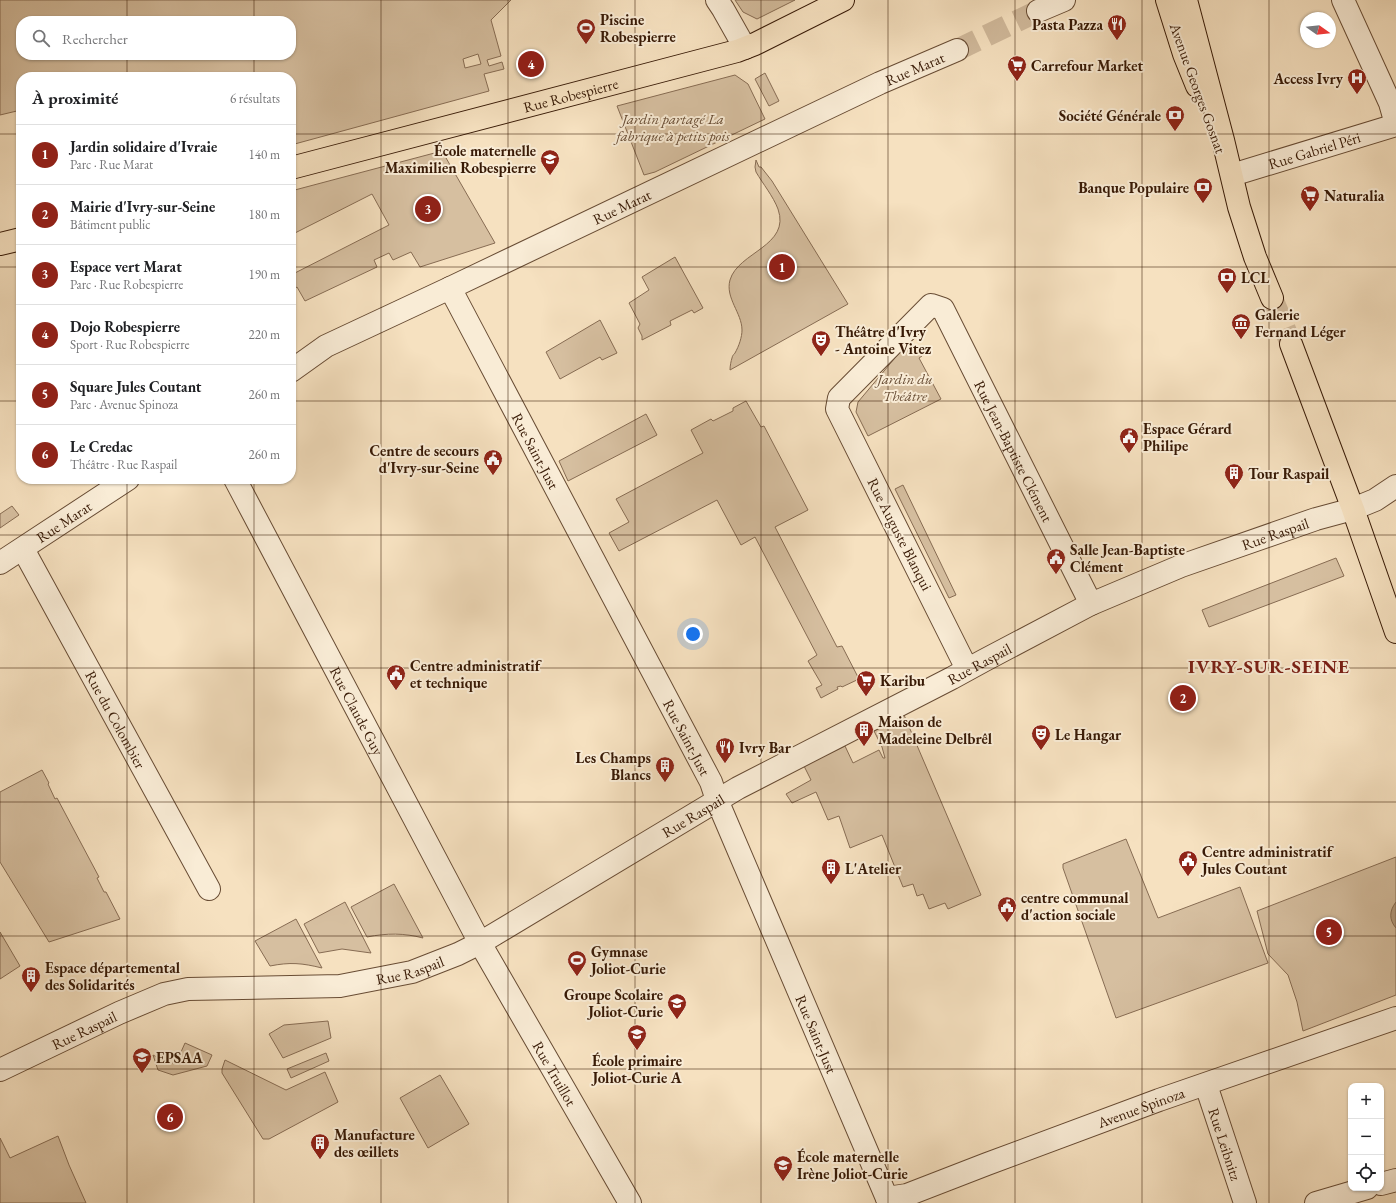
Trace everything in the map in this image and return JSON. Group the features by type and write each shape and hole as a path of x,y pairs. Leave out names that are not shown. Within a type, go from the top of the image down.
{"main road":[{"name":"Rue Robespierre","path":"296,167 745,48 843,0"},
{"name":"Avenue Georges Gosnat","path":"1166,0 1184,54 1232,175"},
{"name":"Avenue Georges Gosnat","path":"1186,0 1239,207 1255,257 1272,298"},
{"path":"0,244 16,240"},
{"path":"1291,344 1353,509 1396,632"}],"street":[{"path":"717,0 724,8 745,48"},
{"path":"1038,11 1064,0"},
{"path":"1343,0 1390,103 1396,125"},
{"name":"Rue Marat","path":"296,367 326,346 880,83 957,50"},
{"name":"Rue Gabriel Péri","path":"1232,175 1396,125"},
{"name":"Rue Saint-Just","path":"450,288 711,782 717,800 888,1201"},
{"name":"Rue Jean-Baptiste Clément","path":"839,398 931,305 943,310 1092,604"},
{"name":"Rue Auguste Blanqui","path":"839,398 837,409 967,669"},
{"name":"Rue Marat","path":"0,564 120,484"},
{"name":"Rue Claude Guy","path":"239,484 480,943"},
{"name":"Rue Raspail","path":"0,1070 112,1016 164,994 188,989 340,986 412,972 458,954 480,943 738,788 1092,604 1180,566 1316,519 1385,501 1396,486"},
{"name":"Rue du Colombier","path":"23,549 209,889"},
{"name":"Rue Truillot","path":"480,943 630,1203"},
{"name":"Avenue Spinoza","path":"888,1201 1129,1111 1396,1018"},
{"name":"Rue Leibnitz","path":"1206,1085 1246,1203"},
{"path":"1384,1183 1396,1180"},
{"path":"1316,1203 1357,1191"}],"green space":[{"path":"0,0 511,0 491,20 501,56 487,60 489,66 502,62 504,69 484,74 489,91 296,144 296,72 16,72 16,111 0,115","holes":["478,54 481,64 465,68 463,59"]},
{"path":"735,0 795,0 757,19 743,12"},
{"path":"765,73 779,101 769,106 755,79"},
{"name":"Jardin partagé La fabrique à petits pois","path":"735,75 748,84 765,119 655,172 644,175 617,106"},
{"path":"442,151 495,243 420,267 411,252 393,260 389,253 374,260 377,267 305,301 297,287 296,288 296,272 389,225 372,194 296,232 296,190"},
{"path":"756,160 759,167 761,167 772,181 848,304 730,370 732,357 739,344 742,330 730,293 730,280 735,270 743,262 771,240 777,232 780,222 776,204 756,172"},
{"path":"675,257 703,308 694,313 692,310 670,321 671,325 642,340 642,336 638,328 640,324 629,303 649,290 642,277"},
{"path":"600,320 617,353 602,360 600,357 560,379 546,352"},
{"name":"Jardin du Théâtre","path":"905,346 911,354 919,352 922,356 919,358 941,399 868,436 856,412 858,402"},
{"path":"746,401 761,427 764,426 808,510 775,527 837,647 842,646 859,679 842,687 837,687 838,689 821,698 816,688 822,685 808,661 817,655 755,537 741,545 717,500 619,551 609,533 629,522 616,499 703,453 691,430 711,419 713,421 733,411 733,408"},
{"path":"646,414 657,435 568,481 559,461"},
{"path":"903,485 956,595 949,598 895,489"},
{"path":"12,506 19,515 0,528 0,514"},
{"path":"1336,558 1344,576 1209,627 1202,610"},
{"path":"904,715 981,895 948,909 945,903 929,909 923,894 917,896 913,884 903,887 882,835 850,848 839,816 828,820 816,792 792,803 786,794 811,780 804,766 845,746 853,763 879,750 883,758 885,758 882,747 874,731"},
{"path":"42,770 55,799 57,798 99,877 97,878 104,892 106,892 120,919 49,942 0,862 0,792"},
{"path":"1126,839 1158,918 1240,887 1268,963 1116,1018 1063,868 1063,864"},
{"path":"1396,857 1396,995 1303,1031 1297,1002 1288,975 1268,954 1257,911"},
{"path":"394,884 423,938 395,934 367,937 351,907"},
{"path":"345,902 371,953 342,949 319,953 304,924"},
{"path":"296,919 322,968 296,964 270,966 255,941"},
{"path":"0,932 20,966 0,979"},
{"path":"328,1021 331,1038 283,1058 269,1034 284,1025"},
{"path":"185,1043 212,1055 207,1066 173,1075 158,1070 153,1055 170,1064 177,1061"},
{"path":"326,1053 329,1061 291,1078 287,1069"},
{"path":"225,1060 286,1090 325,1072 338,1102 269,1139 263,1139 222,1073"},
{"path":"440,1075 469,1124 428,1148 400,1098"},
{"path":"58,1136 86,1203 0,1203 0,1138 10,1158"}],"shaded area":[{"path":"1396,902 1396,928 1391,919 1391,912"}],"tunnel":[{"path":"957,50 1038,11"},
{"path":"1272,298 1291,344"}],"place":[{"name":"Pasta Pazza","path":"1117,41"},
{"name":"Piscine Robespierre","path":"586,45"},
{"name":"Dojo Robespierre","path":"531,64"},
{"name":"Carrefour Market","path":"1017,82"},
{"name":"Access Ivry","path":"1357,95"},
{"name":"Société Générale","path":"1175,132"},
{"name":"École maternelle Maximilien Robespierre","path":"550,176"},
{"name":"Banque Populaire","path":"1203,204"},
{"name":"Espace vert Marat","path":"428,209"},
{"name":"Naturalia","path":"1310,212"},
{"name":"Jardin solidaire d'Ivraie","path":"782,267"},
{"name":"LCL","path":"1227,294"},
{"name":"Galerie Fernand Léger","path":"1241,340"},
{"name":"Théâtre d'Ivry - Antoine Vitez","path":"821,357"},
{"name":"Espace Gérard Philipe","path":"1129,454"},
{"name":"Centre de secours d'Ivry-sur-Seine","path":"493,476"},
{"name":"Tour Raspail","path":"1234,490"},
{"name":"Salle Jean-Baptiste Clément","path":"1056,575"},
{"name":"Centre administratif et technique","path":"396,691"},
{"name":"Karibu","path":"866,697"},
{"name":"Mairie d'Ivry-sur-Seine","path":"1183,698"},
{"name":"Maison de Madeleine Delbrêl","path":"864,747"},
{"name":"Le Hangar","path":"1041,751"},
{"name":"Ivry Bar","path":"725,764"},
{"name":"Les Champs Blancs","path":"665,783"},
{"name":"Centre administratif Jules Coutant","path":"1188,877"},
{"name":"L'Atelier","path":"831,885"},
{"name":"centre communal d'action sociale","path":"1007,923"},
{"name":"Square Jules Coutant","path":"1329,932"},
{"name":"Gymnase Joliot-Curie","path":"577,977"},
{"name":"Espace départemental des Solidarités","path":"31,993"},
{"name":"Groupe Scolaire Joliot-Curie","path":"677,1020"},
{"name":"École primaire Joliot-Curie A","path":"637,1051"},
{"name":"EPSAA","path":"142,1074"},
{"name":"Le Credac","path":"170,1117"},
{"name":"Manufacture des œillets","path":"320,1160"},
{"name":"École maternelle Irène Joliot-Curie","path":"783,1182"}],"district":[{"name":"IVRY-SUR-SEINE","path":"1269,666"}]}
